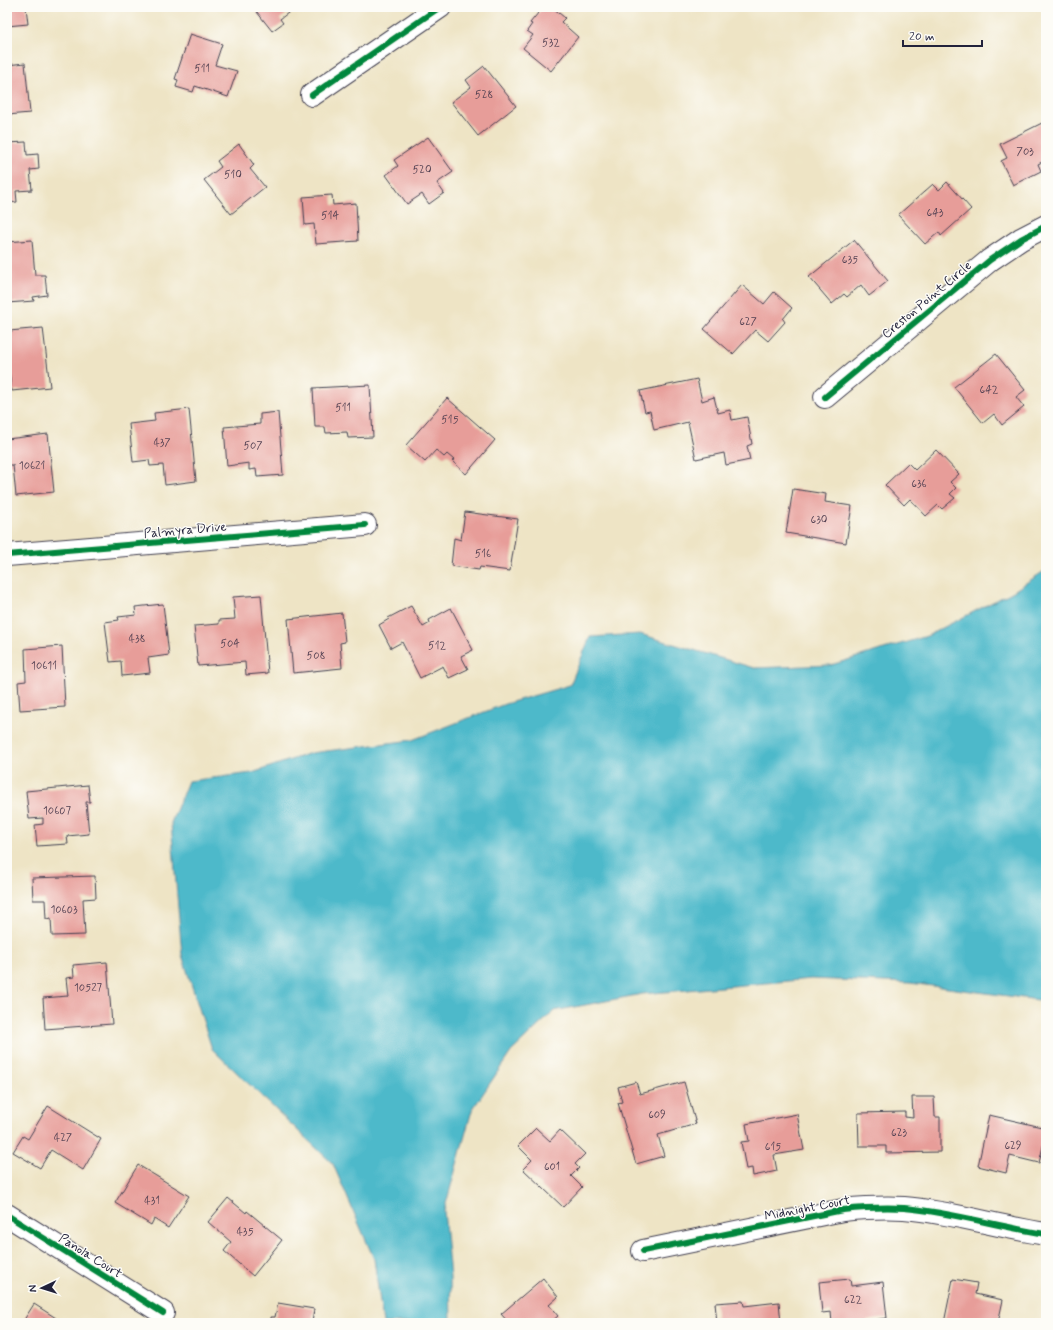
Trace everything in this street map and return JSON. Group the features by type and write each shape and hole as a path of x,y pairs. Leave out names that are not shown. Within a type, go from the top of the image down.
{"street":[{"path":"312,95 440,7"},
{"name":"Creston Point Circle","path":"825,397 990,260 1021,239 1046,226"},
{"name":"Palmyra Drive","path":"7,555 365,525"},
{"name":"Midnight Court","path":"643,1251 843,1210 872,1207 904,1208 926,1211 1046,1234"},
{"name":"Panola Court","path":"7,1215 163,1313"}],"water":[{"path":"1046,570 1046,1001 910,983 811,979 642,994 554,1011 511,1052 472,1110 444,1211 450,1277 451,1323 383,1323 374,1259 333,1164 212,1049 182,955 171,823 188,781 252,773 311,753 412,740 505,704 570,685 590,637 640,634 754,668 831,665 927,636 1012,592"}],"building":[{"path":"7,7 26,7 28,24 7,26"},
{"path":"253,7 296,7 280,19 283,23 272,31"},
{"path":"543,7 552,7 565,18 561,22 578,37 551,71 523,48 533,35 527,31 532,24 530,23"},
{"path":"190,34 222,44 215,65 237,71 228,97 195,86 193,92 176,87 178,80 175,79"},
{"path":"25,63 30,113 7,115 7,65"},
{"path":"484,66 516,106 478,136 451,102 471,87 466,80"},
{"path":"1046,121 1046,160 1038,164 1041,171 1013,185 1001,161 1007,158 1000,144"},
{"path":"428,137 453,172 437,183 444,193 429,204 422,194 407,204 386,175 398,166 394,160"},
{"path":"26,142 27,155 38,154 39,169 30,170 32,190 16,191 17,202 7,203 7,143"},
{"path":"239,144 254,165 250,169 265,187 231,214 204,180 221,167 217,161"},
{"path":"947,182 971,209 941,236 939,232 925,244 898,215 933,184 939,190"},
{"path":"332,195 333,205 356,203 358,241 316,244 314,224 305,225 303,197"},
{"path":"32,240 35,275 45,275 47,295 33,297 34,301 7,303 7,242"},
{"path":"854,240 888,281 869,296 861,285 847,297 844,294 832,304 809,277"},
{"path":"742,285 764,304 774,292 792,308 783,319 785,322 768,341 755,330 733,354 704,329"},
{"path":"1046,310 1046,319 1042,312"},
{"path":"7,326 9,331 43,328 50,387 12,391 7,356"},
{"path":"996,354 1025,390 1016,397 1024,407 1002,425 994,414 983,423 954,387"},
{"path":"697,379 702,401 714,397 718,413 730,410 732,420 747,417 752,444 747,446 750,460 726,465 724,453 696,459 688,422 654,430 650,411 645,412 640,391"},
{"path":"370,385 373,437 348,438 347,432 326,433 325,427 315,427 313,388"},
{"path":"447,398 495,440 466,474 447,454 444,457 436,450 425,462 406,445"},
{"path":"189,409 196,481 165,485 163,465 150,466 149,460 133,462 129,424 155,421 154,413"},
{"path":"278,412 283,475 257,477 256,469 249,470 249,463 227,466 224,427 260,424 260,414"},
{"path":"48,434 54,492 16,496 13,465 7,465 7,439"},
{"path":"936,450 959,474 950,482 956,488 950,494 955,498 942,509 938,505 926,516 910,499 904,505 885,485 908,463 915,470"},
{"path":"793,489 826,494 825,502 852,506 846,543 786,533"},
{"path":"465,512 518,519 510,571 480,567 479,570 451,566 454,538 461,540"},
{"path":"261,595 268,673 246,675 245,662 198,666 194,626 219,624 219,620 235,619 233,597"},
{"path":"163,604 169,655 148,658 150,673 122,676 121,661 110,662 105,622 119,620 118,617 136,615 135,607"},
{"path":"411,606 423,627 430,623 429,620 451,608 473,650 461,656 468,669 449,678 443,666 420,678 402,642 391,648 379,625 389,619 388,618"},
{"path":"342,613 345,642 340,643 342,668 293,673 288,619"},
{"path":"62,646 65,707 20,710 18,682 26,681 25,649"},
{"path":"88,785 90,802 86,802 89,834 67,836 68,844 37,846 35,825 43,824 43,818 29,819 26,791"},
{"path":"95,876 96,898 83,899 85,935 52,936 51,918 46,919 45,900 33,900 32,878"},
{"path":"107,962 112,1024 45,1029 43,998 68,996 66,978 74,977 73,965"},
{"path":"636,1082 640,1094 684,1082 696,1124 658,1135 664,1156 636,1164 618,1103 622,1102 618,1087"},
{"path":"912,1097 934,1097 935,1117 940,1117 940,1152 886,1153 886,1146 859,1146 858,1113 905,1112 905,1117 913,1118"},
{"path":"48,1106 101,1139 83,1170 51,1150 40,1168 13,1152 23,1136 28,1139"},
{"path":"797,1114 804,1150 774,1155 777,1171 753,1176 752,1168 746,1169 741,1142 749,1141 746,1124"},
{"path":"989,1115 1046,1128 1039,1163 1010,1156 1006,1173 978,1166"},
{"path":"536,1128 550,1141 560,1130 585,1154 575,1164 579,1168 571,1176 582,1187 563,1207 523,1169 532,1160 518,1146"},
{"path":"138,1165 189,1196 168,1228 154,1219 151,1225 115,1203"},
{"path":"228,1198 246,1213 247,1211 282,1240 253,1276 224,1251 231,1242 208,1222"},
{"path":"543,1278 558,1297 549,1305 558,1316 552,1321 554,1323 509,1323 501,1314"},
{"path":"850,1279 851,1286 883,1282 887,1318 867,1321 867,1323 832,1323 831,1312 822,1313 819,1282"},
{"path":"953,1279 977,1283 975,1294 1003,1300 998,1323 944,1323"},
{"path":"743,1301 744,1306 779,1302 781,1323 717,1323 715,1303"},
{"path":"278,1303 314,1309 312,1323 271,1323 271,1317 275,1317"},
{"path":"34,1304 56,1318 53,1323 22,1323"}],"cycle path":[{"path":"312,95 440,7"},
{"path":"825,397 990,260 1021,239 1046,226"},
{"path":"7,555 365,525"},
{"path":"643,1251 843,1210 873,1208 904,1208 922,1210 1046,1234"},
{"path":"7,1215 163,1313"}]}
